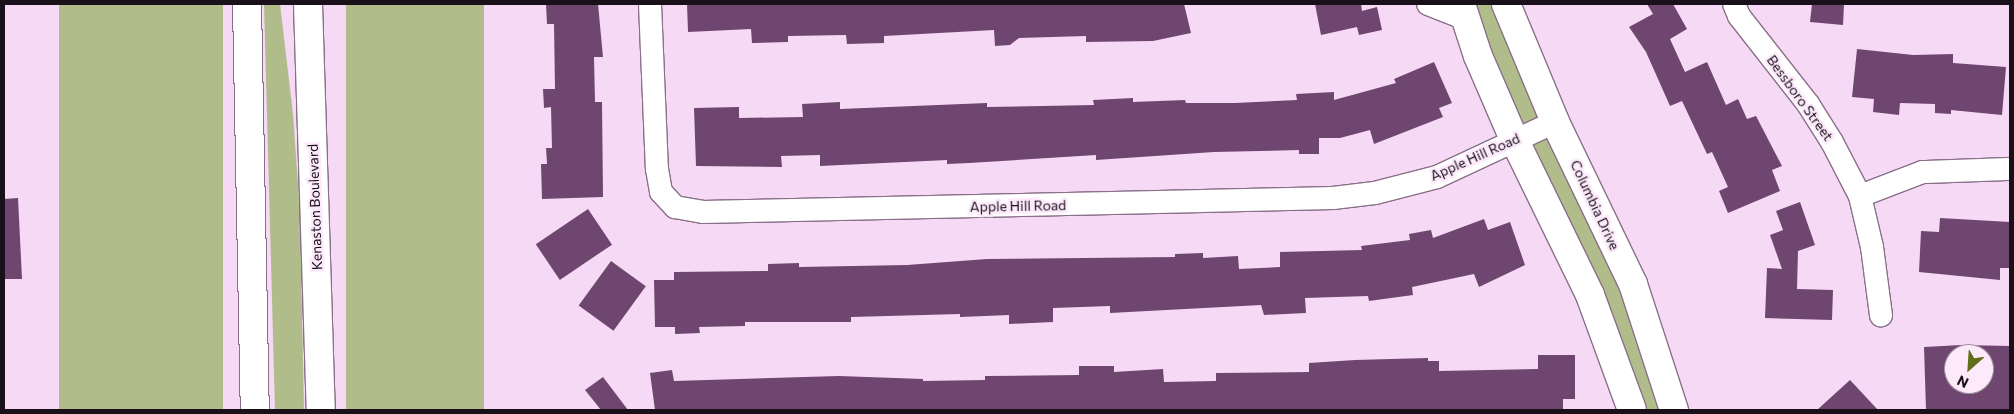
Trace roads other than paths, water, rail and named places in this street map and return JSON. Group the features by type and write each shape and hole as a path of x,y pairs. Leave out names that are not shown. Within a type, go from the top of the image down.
{"street":[{"path":"247,4 255,410"},
{"name":"Kenaston Boulevard","path":"308,4 320,410"},
{"name":"Apple Hill Road","path":"650,4 657,170 661,192 675,207 703,212 1333,198 1375,193 1437,177 1514,139 1555,122"},
{"path":"1428,4 1463,11 1478,56 1514,139 1590,295 1632,410"},
{"name":"Columbia Drive","path":"1506,4 1555,122 1632,284 1674,410"},
{"name":"Bessboro Street","path":"1734,4 1745,23 1808,104 1832,142 1860,196 1872,247 1881,315"},
{"path":"1860,196 1923,172 2010,169"}]}
